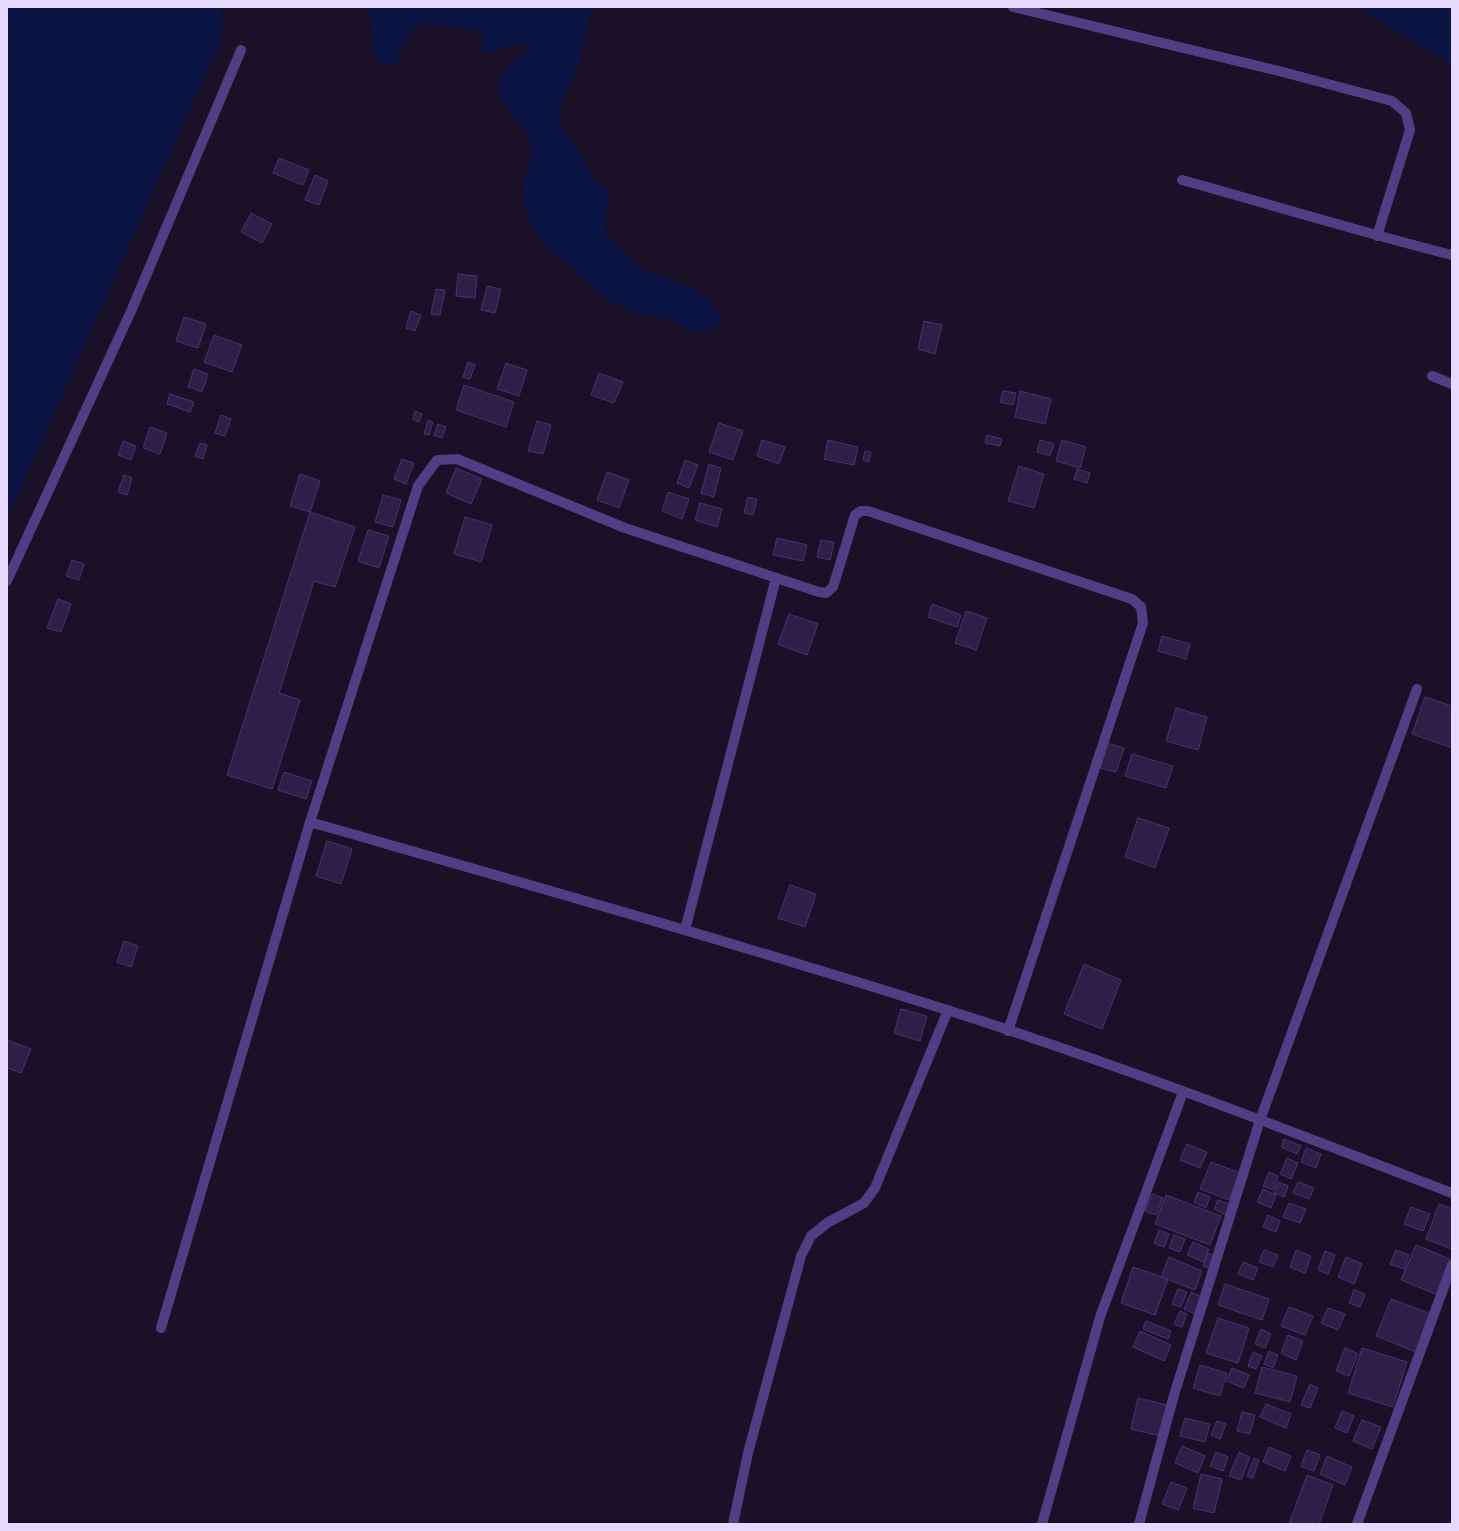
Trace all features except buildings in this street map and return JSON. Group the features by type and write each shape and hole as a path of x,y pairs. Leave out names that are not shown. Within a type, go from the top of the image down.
{"street":[{"path":"1013,7 1279,70 1392,101 1406,113 1410,130 1376,236"},
{"path":"7,581 132,309 241,50"},
{"path":"1182,180 1376,236 1452,255"},
{"path":"1432,376 1452,384"},
{"path":"161,1328 310,822 418,486 437,460 457,460 625,528 819,592 826,593 833,587 855,515 861,510 868,511 1132,599 1141,607 1143,623 1008,1031"},
{"path":"685,930 776,578"},
{"path":"1139,1524 1174,1395 1260,1120 1417,689"},
{"path":"310,822 685,930 948,1010 1183,1092 1452,1193"},
{"path":"733,1524 748,1453 802,1256 811,1236 827,1223 864,1203 875,1188 948,1010"},
{"path":"1042,1524 1100,1317 1183,1092"},
{"path":"1357,1524 1452,1265"}],"shaded area":[{"path":"7,7 220,7 223,20 221,40 7,519"},
{"path":"369,7 596,7 589,18 579,67 572,78 558,112 560,125 576,144 592,176 610,193 604,230 638,267 699,291 716,308 723,320 715,330 702,332 691,330 668,319 643,315 609,302 537,237 523,202 523,190 531,150 530,138 502,101 497,89 502,71 526,50 524,44 510,45 493,52 481,52 483,35 478,31 434,25 422,25 410,30 396,64 384,65 375,58"},
{"path":"1358,7 1452,7 1452,65"}]}
